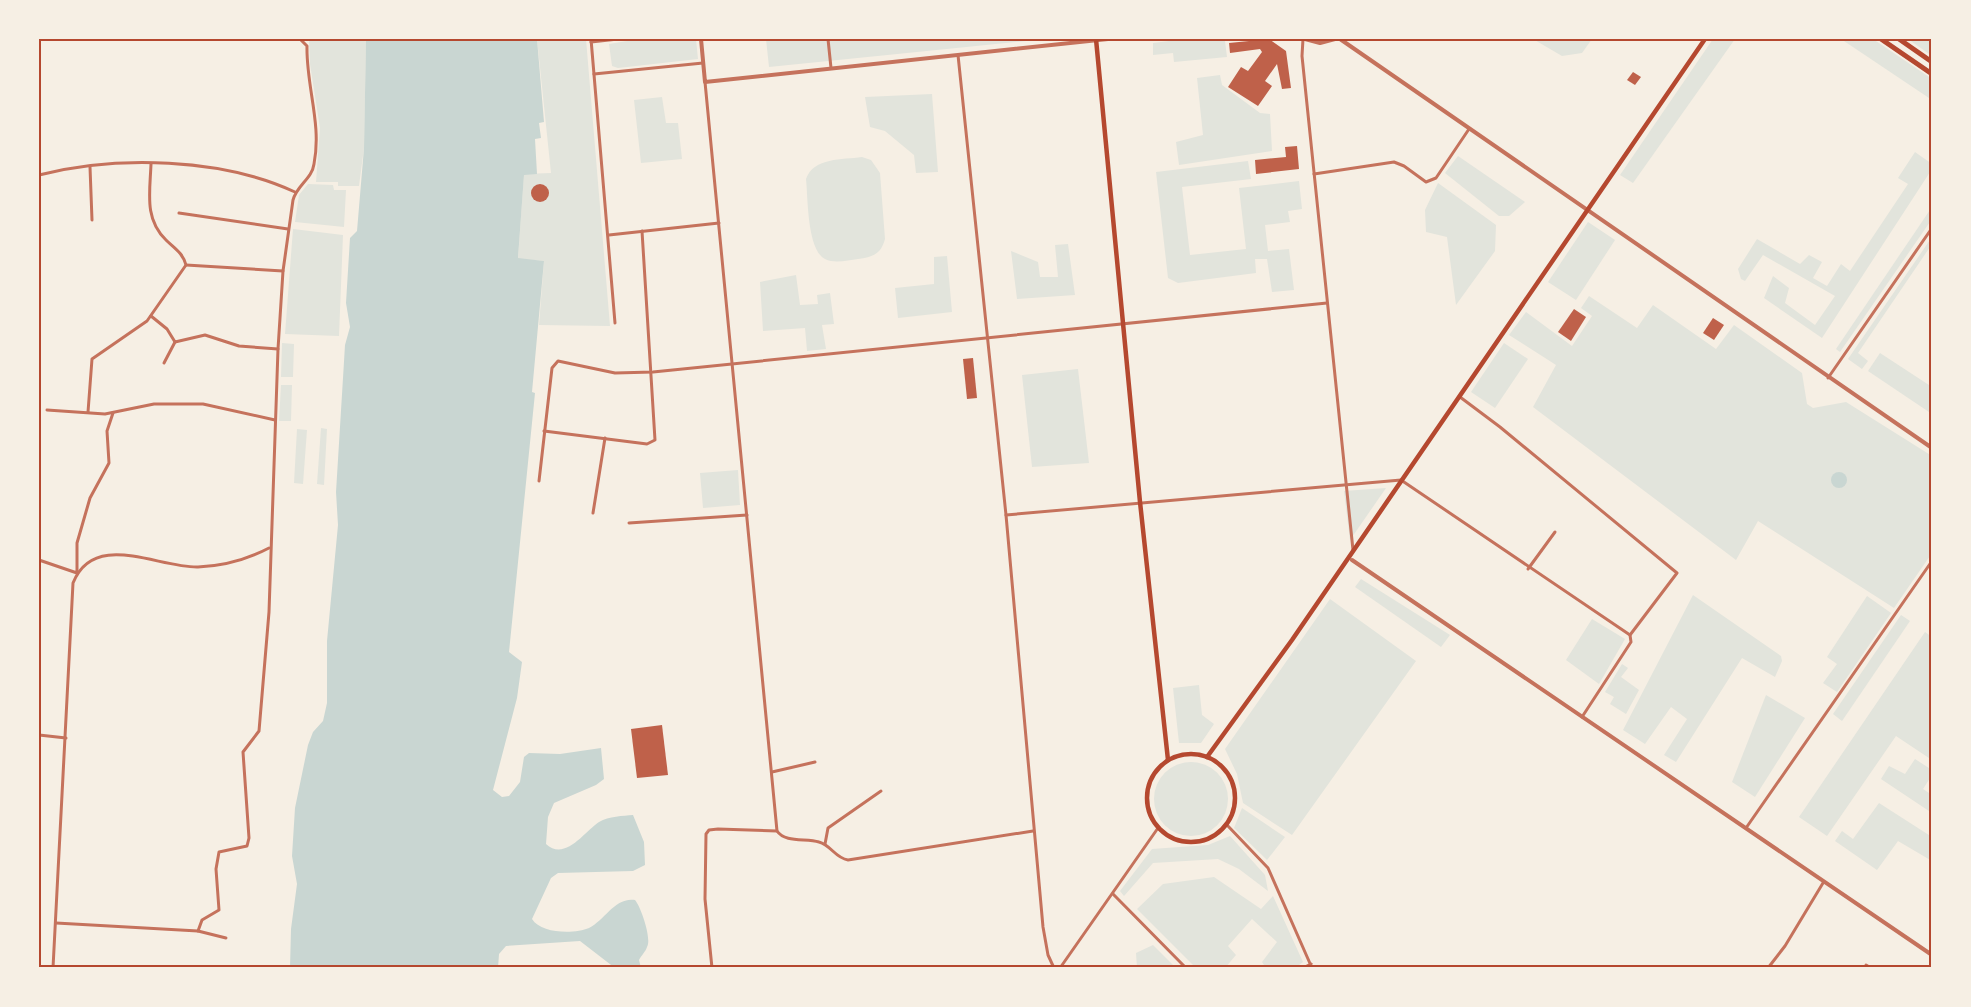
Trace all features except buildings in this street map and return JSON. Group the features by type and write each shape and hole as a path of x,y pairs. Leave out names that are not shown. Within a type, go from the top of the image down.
{"main road":[{"path":"1207,757 1460,397 1705,39"},
{"path":"1881,39 1932,74"},
{"path":"1899,39 1932,62"},
{"path":"1096,40 1140,502 1168,760"},
{"path":"1191,754 1207,757 1226,770 1233,783 1236,797 1234,812 1227,825 1216,835 1197,843 1180,842 1158,828 1149,813 1147,796 1151,779 1168,760 1191,754"}],"street":[{"path":"198,931 202,920 219,910 216,869 219,852 242,849 247,846 249,838 243,752 259,731 269,612 274,420 283,271 295,192 313,171 316,140 307,65 307,46 300,39"},
{"path":"615,323 591,41 618,39"},
{"path":"701,39 777,831"},
{"path":"828,39 831,68"},
{"path":"705,82 1108,39"},
{"path":"1335,39 1320,43 1304,39 1302,56 1353,550"},
{"path":"1340,39 1932,448"},
{"path":"958,55 1006,515 1046,950 1054,968"},
{"path":"594,74 703,63"},
{"path":"1314,174 1394,162 1404,166 1426,182 1430,182 1436,178 1468,129"},
{"path":"39,175 90,166 151,164 212,166 268,180 295,192"},
{"path":"151,164 151,217 160,234 178,250 186,265"},
{"path":"90,166 92,220"},
{"path":"179,213 288,229"},
{"path":"609,235 718,223"},
{"path":"1828,378 1932,228"},
{"path":"544,431 648,444 656,440 642,231"},
{"path":"186,265 283,271"},
{"path":"88,412 92,359 151,316 186,265"},
{"path":"539,481 552,368 555,363 563,362 615,373 653,372 1327,303"},
{"path":"151,316 167,329 175,342"},
{"path":"164,363 175,342 205,335 239,346 278,349"},
{"path":"1460,397 1500,427 1677,573 1630,635 1631,642 1581,718"},
{"path":"47,410 113,413 154,404 203,404 274,420"},
{"path":"53,968 77,543 90,498 109,462 107,431 113,413"},
{"path":"593,513 605,438"},
{"path":"1006,515 1401,480 1528,569 1630,635"},
{"path":"629,524 747,515"},
{"path":"1528,569 1555,532"},
{"path":"77,573 89,561 102,555 115,554 179,566 199,567 238,561 269,548"},
{"path":"39,560 77,573"},
{"path":"1352,560 1823,883 1932,955"},
{"path":"1745,829 1932,561"},
{"path":"39,735 66,738"},
{"path":"772,772 815,762"},
{"path":"825,844 828,828 880,791"},
{"path":"1227,825 1268,868 1311,966 1303,968"},
{"path":"1060,968 1158,828"},
{"path":"711,968 705,899 706,834 709,830 777,831 784,837 825,844 841,858 848,860 1034,831"},
{"path":"1768,968 1785,946 1823,883"},
{"path":"1113,894 1186,968"},
{"path":"56,923 198,931 226,938"},
{"path":"1866,965 1871,968"}],"shaded area":[{"path":"309,39 366,39 364,148 359,186 338,186 338,182 316,182 320,128 310,64"},
{"path":"366,39 537,39 544,122 539,123 541,138 535,139 537,174 524,175 518,258 544,261 532,392 535,393 509,652 522,662 517,698 493,790 502,797 509,796 520,782 524,757 529,753 560,754 601,748 604,779 596,785 554,803 548,817 546,844 553,849 567,847 603,820 633,815 644,842 645,865 633,871 558,873 551,878 532,919 536,924 550,930 567,932 583,930 595,924 616,905 635,900 643,916 648,937 646,949 639,960 641,968 615,968 580,941 506,946 499,954 498,968 290,968 291,929 297,884 292,856 295,808 308,745 313,732 323,721 327,703 327,641 338,525 336,492 345,345 350,327 346,303 350,238 357,231 364,148"},
{"path":"537,39 586,39 610,326 539,325 544,261 518,259 524,174 551,173"},
{"path":"639,39 696,39 698,59 618,68 612,66 609,44"},
{"path":"766,39 1046,39 769,67"},
{"path":"1185,39 1239,39 1225,41 1227,57 1174,62 1173,53 1153,55 1153,43"},
{"path":"1533,39 1592,39 1582,53 1562,56"},
{"path":"1713,39 1735,39 1633,183 1620,175"},
{"path":"1841,39 1873,39 1932,79 1932,100"},
{"path":"1908,39 1932,39 1932,56"},
{"path":"1220,75 1222,85 1260,113 1270,114 1272,151 1179,165 1176,142 1203,135 1197,78"},
{"path":"932,94 938,172 916,173 914,155 885,131 870,127 865,97"},
{"path":"662,97 666,123 678,123 682,159 641,163 634,100"},
{"path":"1915,152 1932,164 1932,169 1822,338 1764,298 1773,276 1789,288 1785,303 1815,325 1835,296 1763,255 1745,281 1741,279 1738,269 1757,239 1800,264 1809,255 1822,262 1813,278 1827,286 1841,264 1850,271 1908,184 1898,178"},
{"path":"1458,156 1525,202 1509,216 1499,216 1445,173"},
{"path":"862,157 871,160 880,173 885,239 879,251 872,256 842,261 825,259 819,254 812,235 806,179 815,167 822,163"},
{"path":"1248,161 1251,179 1182,187 1190,255 1246,249 1239,188 1299,181 1302,209 1288,211 1290,222 1265,225 1268,251 1289,249 1294,290 1272,292 1267,259 1255,259 1256,273 1178,283 1168,278 1156,172"},
{"path":"1438,183 1496,225 1495,251 1456,305 1447,237 1426,232 1425,210"},
{"path":"308,184 333,185 334,190 346,190 344,227 295,222 299,195"},
{"path":"1932,207 1932,219 1840,352 1836,349"},
{"path":"1588,222 1615,240 1576,300 1548,282"},
{"path":"293,229 343,235 339,336 285,334"},
{"path":"1932,237 1932,244 1858,353 1868,361 1862,369 1848,359"},
{"path":"1068,244 1075,295 1017,299 1011,251 1038,262 1040,277 1058,277 1055,245"},
{"path":"947,256 952,312 898,318 895,288 934,284 934,257"},
{"path":"796,275 800,305 818,304 817,295 830,293 834,324 822,325 826,349 807,351 805,328 763,331 760,282"},
{"path":"1589,296 1637,328 1653,305 1716,349 1734,325 1802,373 1807,404 1813,408 1846,402 1932,456 1932,553 1894,608 1758,521 1736,560 1533,407 1556,365 1509,335 1526,312 1572,346 1592,316 1581,308"},
{"path":"282,343 294,344 293,377 281,377"},
{"path":"1504,343 1528,359 1495,408 1471,392"},
{"path":"1880,353 1932,387 1932,414 1868,371"},
{"path":"1078,369 1089,463 1032,467 1022,375"},
{"path":"281,385 292,385 291,421 279,421"},
{"path":"321,428 327,429 324,485 317,484"},
{"path":"297,429 307,430 303,484 294,483"},
{"path":"738,470 740,505 703,508 700,473"},
{"path":"1836,472 1842,472 1847,480 1845,486 1836,488 1831,483 1831,477"},
{"path":"1386,488 1350,540 1344,491"},
{"path":"1361,579 1450,635 1441,647 1355,587"},
{"path":"1693,595 1781,656 1782,661 1775,677 1742,658 1676,762 1664,755 1687,719 1671,707 1645,744 1623,730"},
{"path":"1867,596 1891,613 1837,692 1823,683 1837,664 1827,657"},
{"path":"1330,599 1416,661 1292,835 1243,803 1237,774 1225,749"},
{"path":"1901,615 1910,621 1842,721 1833,714"},
{"path":"1592,619 1625,639 1599,684 1566,660"},
{"path":"1925,632 1932,637 1932,760 1896,736 1827,836 1799,817"},
{"path":"1622,664 1628,668 1621,677 1639,690 1626,714 1610,704 1614,697 1605,692"},
{"path":"1199,685 1202,715 1214,724 1201,743 1179,743 1173,688"},
{"path":"1766,695 1805,718 1755,797 1732,782"},
{"path":"1915,759 1932,770 1932,775 1923,789 1932,795 1932,813 1881,779 1889,766 1905,774"},
{"path":"1191,762 1205,765 1217,773 1225,785 1228,799 1225,813 1217,825 1205,833 1191,836 1177,833 1165,825 1157,813 1154,799 1157,785 1165,773 1177,765"},
{"path":"1879,803 1932,837 1932,861 1898,841 1877,870 1835,841 1842,831 1853,839"},
{"path":"1242,808 1285,837 1267,860 1234,828"},
{"path":"1230,836 1265,875 1268,891 1239,869 1218,859 1153,863 1124,896 1120,891 1152,849 1208,845"},
{"path":"1214,877 1261,909 1273,896 1303,962 1295,968 1266,968 1262,962 1277,942 1252,919 1228,946 1236,955 1225,968 1196,968 1137,909 1163,884"},
{"path":"1153,945 1176,968 1137,968 1136,953"}]}
